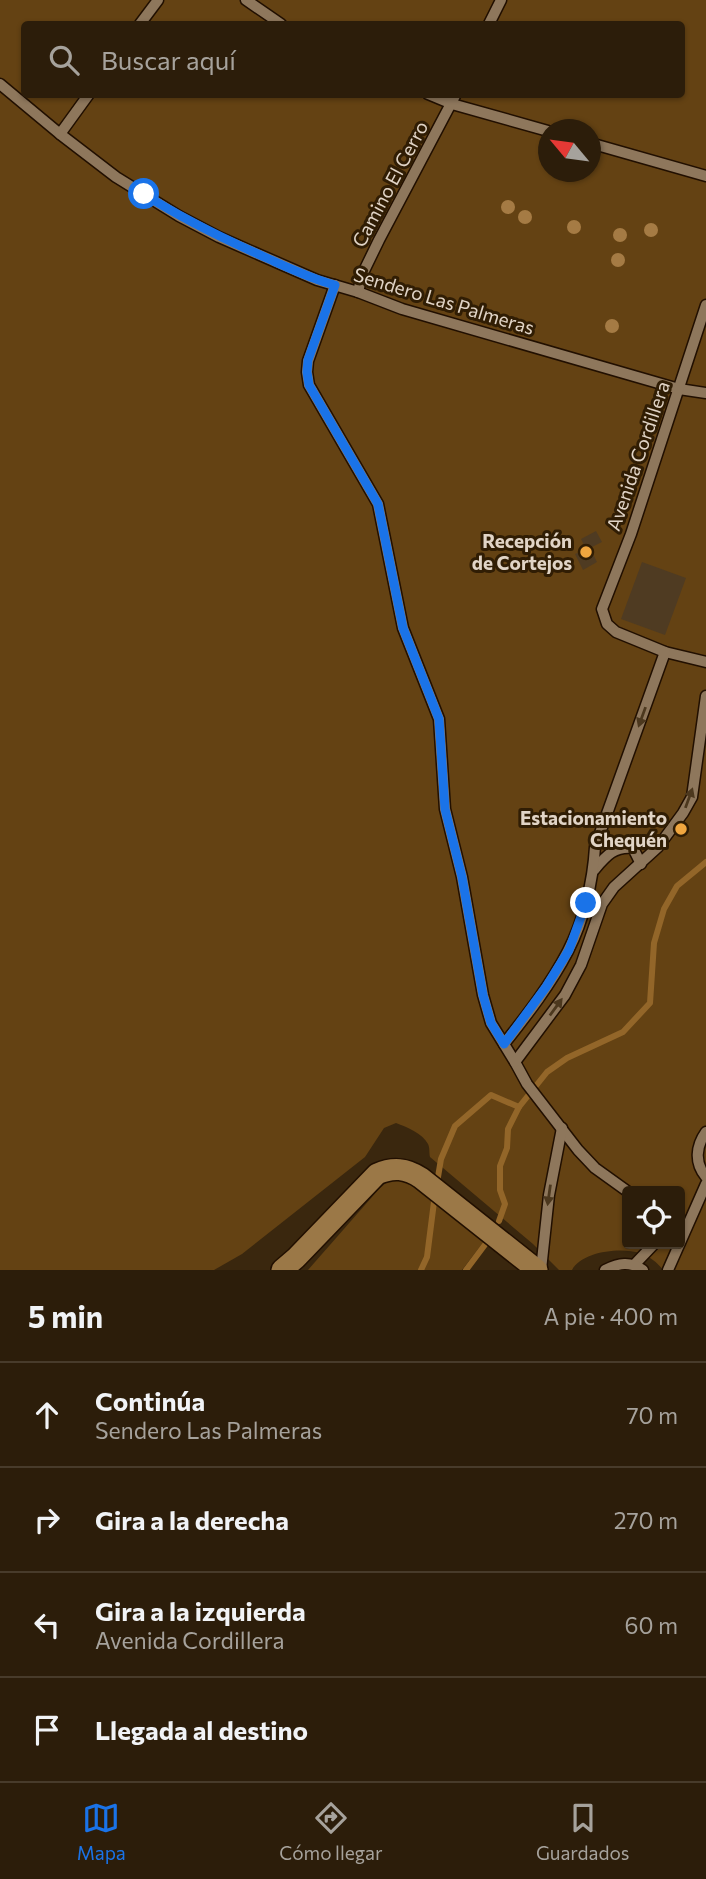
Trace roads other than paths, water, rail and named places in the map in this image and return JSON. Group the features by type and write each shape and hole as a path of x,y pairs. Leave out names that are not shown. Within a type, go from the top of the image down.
{"street":[{"path":"282,1270 377,1174 400,1169 414,1173 539,1270"}],"lane":[{"path":"143,21 158,0"},
{"path":"246,0 277,21"},
{"path":"490,21 501,0"},
{"name":"Sendero Las Palmeras","path":"0,84 116,177 179,216 219,237 317,280 402,309 679,389 706,393"},
{"path":"60,134 86,98"},
{"path":"454,99 538,128"},
{"name":"Camino El Cerro","path":"358,292 362,275 379,240 454,99"},
{"path":"601,147 706,176"},
{"path":"335,285 308,360 309,385 378,504 403,628 439,719 445,809 462,877 483,995 491,1023 527,1084 578,1150 595,1168 622,1187"},
{"name":"Avenida Cordillera","path":"665,653 616,632 603,618 602,609 631,534 706,305"},
{"path":"504,1044 546,987 569,950 586,903 594,870 595,847 665,653 706,662"},
{"path":"516,1062 565,995 581,965 602,904 614,887 658,847 692,797 706,696"},
{"path":"594,870 606,855 622,847 633,848 641,864"},
{"path":"539,1270 549,1195 562,1128"},
{"path":"706,1132 697,1152 698,1162 706,1177"},
{"path":"685,1224 706,1184"},
{"path":"605,1270 617,1265 639,1267 651,1249"},
{"path":"668,1270 675,1249"}],"waterway":[{"path":"499,1221 505,1204 500,1190 500,1166 507,1148 508,1129 519,1107 547,1072 567,1058 623,1032 650,1003 654,943 664,909 677,886 706,862"},
{"path":"437,1183 441,1159 455,1126 491,1095 519,1107"},
{"path":"421,1270 427,1257 435,1194"},
{"path":"466,1270 487,1242"}],"place":[{"name":"Recepción de Cortejos","path":"586,552"},
{"name":"Estacionamiento Chequén","path":"681,829"}]}
